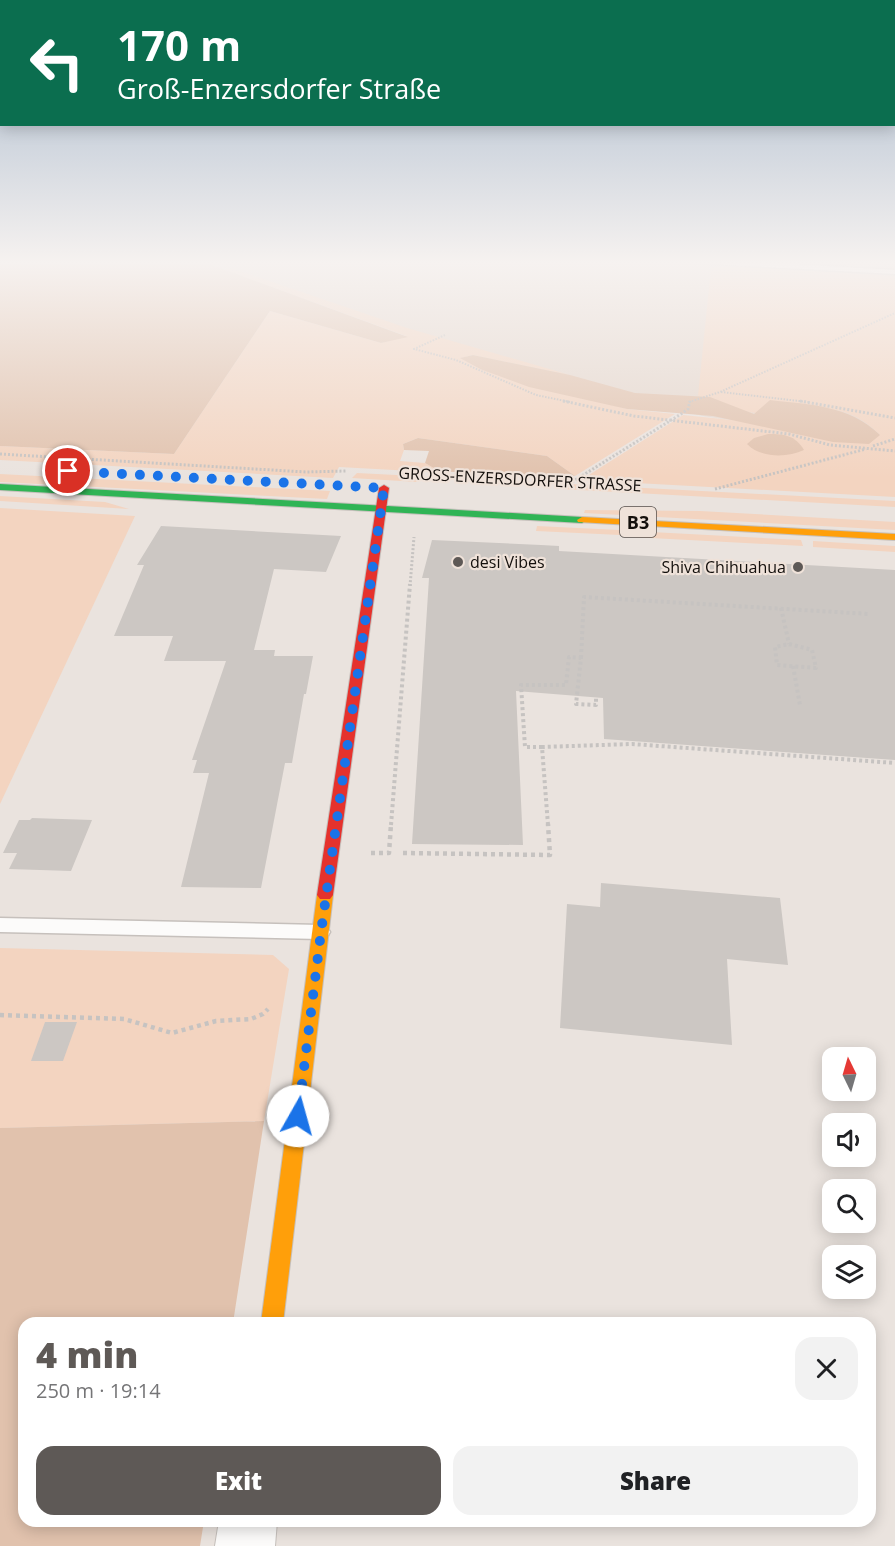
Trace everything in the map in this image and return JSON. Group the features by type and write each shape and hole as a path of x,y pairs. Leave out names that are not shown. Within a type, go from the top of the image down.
{"main road":[{"name":"GROSS-ENZERSDORFER STRASSE","path":"0,487 895,537"},
{"path":"274,1317 321,932 384,488"}],"street":[{"path":"245,1546 247,1527"}],"lane":[{"path":"0,925 321,932"}],"path":[{"path":"573,482 688,409 689,401 720,392 850,333"},
{"path":"445,335 414,349 456,360 536,395 634,416 789,434 830,445 895,451"},
{"path":"720,392 790,399 895,418"},
{"path":"715,489 895,439"},
{"path":"0,454 306,472 346,471"},
{"path":"389,853 415,527"},
{"path":"596,698 596,705 576,704 584,597 869,614"},
{"path":"781,608 789,644"},
{"path":"789,644 812,650 816,668 777,665 775,647 789,644"},
{"path":"581,658 569,657 566,685 521,685 525,747 632,744 895,763"},
{"path":"793,666 800,705"},
{"path":"403,853 550,855 542,747"},
{"path":"0,1015 126,1019 164,1033 176,1033 190,1031 216,1021 254,1019 264,1015 269,1006"}],"shaded area":[{"path":"0,333 255,333 174,454 0,446"},
{"path":"255,333 347,333 381,343 406,336 398,333 425,333 570,375 473,355 461,358 480,369 627,409 675,414 575,476 547,456 418,438 403,444 404,450 400,461 425,463 439,471 449,473 339,467 333,478 0,460 0,446 174,454"},
{"path":"347,333 398,333 408,337 381,343"},
{"path":"409,333 895,333 895,444 703,416 559,382"},
{"path":"704,333 895,333 895,497 581,480 683,415 880,435 864,422 835,410 756,413 698,396"},
{"path":"473,355 570,375 635,393 710,397 754,414 770,400 815,405 855,418 880,435 869,444 833,442 713,416 627,409 529,387 480,369 460,358"},
{"path":"768,434 789,436 797,441 804,450 797,453 774,455 759,452 747,444 754,438"},
{"path":"418,438 547,456 575,476 552,478 439,471 425,463 429,451 404,450 403,444"},
{"path":"357,473 418,477 417,482 352,478"},
{"path":"0,474 330,491 327,499 0,482"},
{"path":"563,485 895,501 895,507 562,489"},
{"path":"0,496 105,502 129,509 0,501"},
{"path":"0,508 135,516 0,804"},
{"path":"585,510 700,511 895,522 895,530 584,513"},
{"path":"537,526 619,530 620,535 536,531"},
{"path":"633,531 801,540 803,546 632,537"},
{"path":"813,541 895,546 895,552 813,547"},
{"path":"0,948 273,955 289,969 264,1121 0,1128"},
{"path":"264,1121 234,1317 18,1317 18,1527 203,1527 200,1546 0,1546 0,1128"}],"building":[{"path":"161,526 341,536 326,572 274,569 254,650 275,650 274,656 313,656 292,763 285,763 261,888 181,887 209,773 193,773 197,760 192,760 226,661 164,661 173,636 114,636 144,565 137,565"},
{"path":"432,540 559,546 559,551 895,570 895,760 604,739 603,698 516,691 523,845 412,844 429,578 422,578"},
{"path":"32,818 92,820 71,871 9,869 17,853 3,853 19,820"},
{"path":"601,883 780,898 788,965 727,959 732,1045 560,1028 567,904 600,907"},
{"path":"45,1022 77,1022 63,1061 31,1061"}],"traffic: fast":[{"path":"0,487 582,520"}],"traffic: slow":[{"path":"582,520 895,537"},
{"path":"273,1317 325,895"}],"traffic: jam":[{"path":"325,895 384,488"}],"place":[{"name":"desi Vibes","path":"458,562"},
{"name":"Shiva Chihuahua","path":"798,567"}],"route":[{"path":"68,471 384,488 321,932 298,1116"}]}
